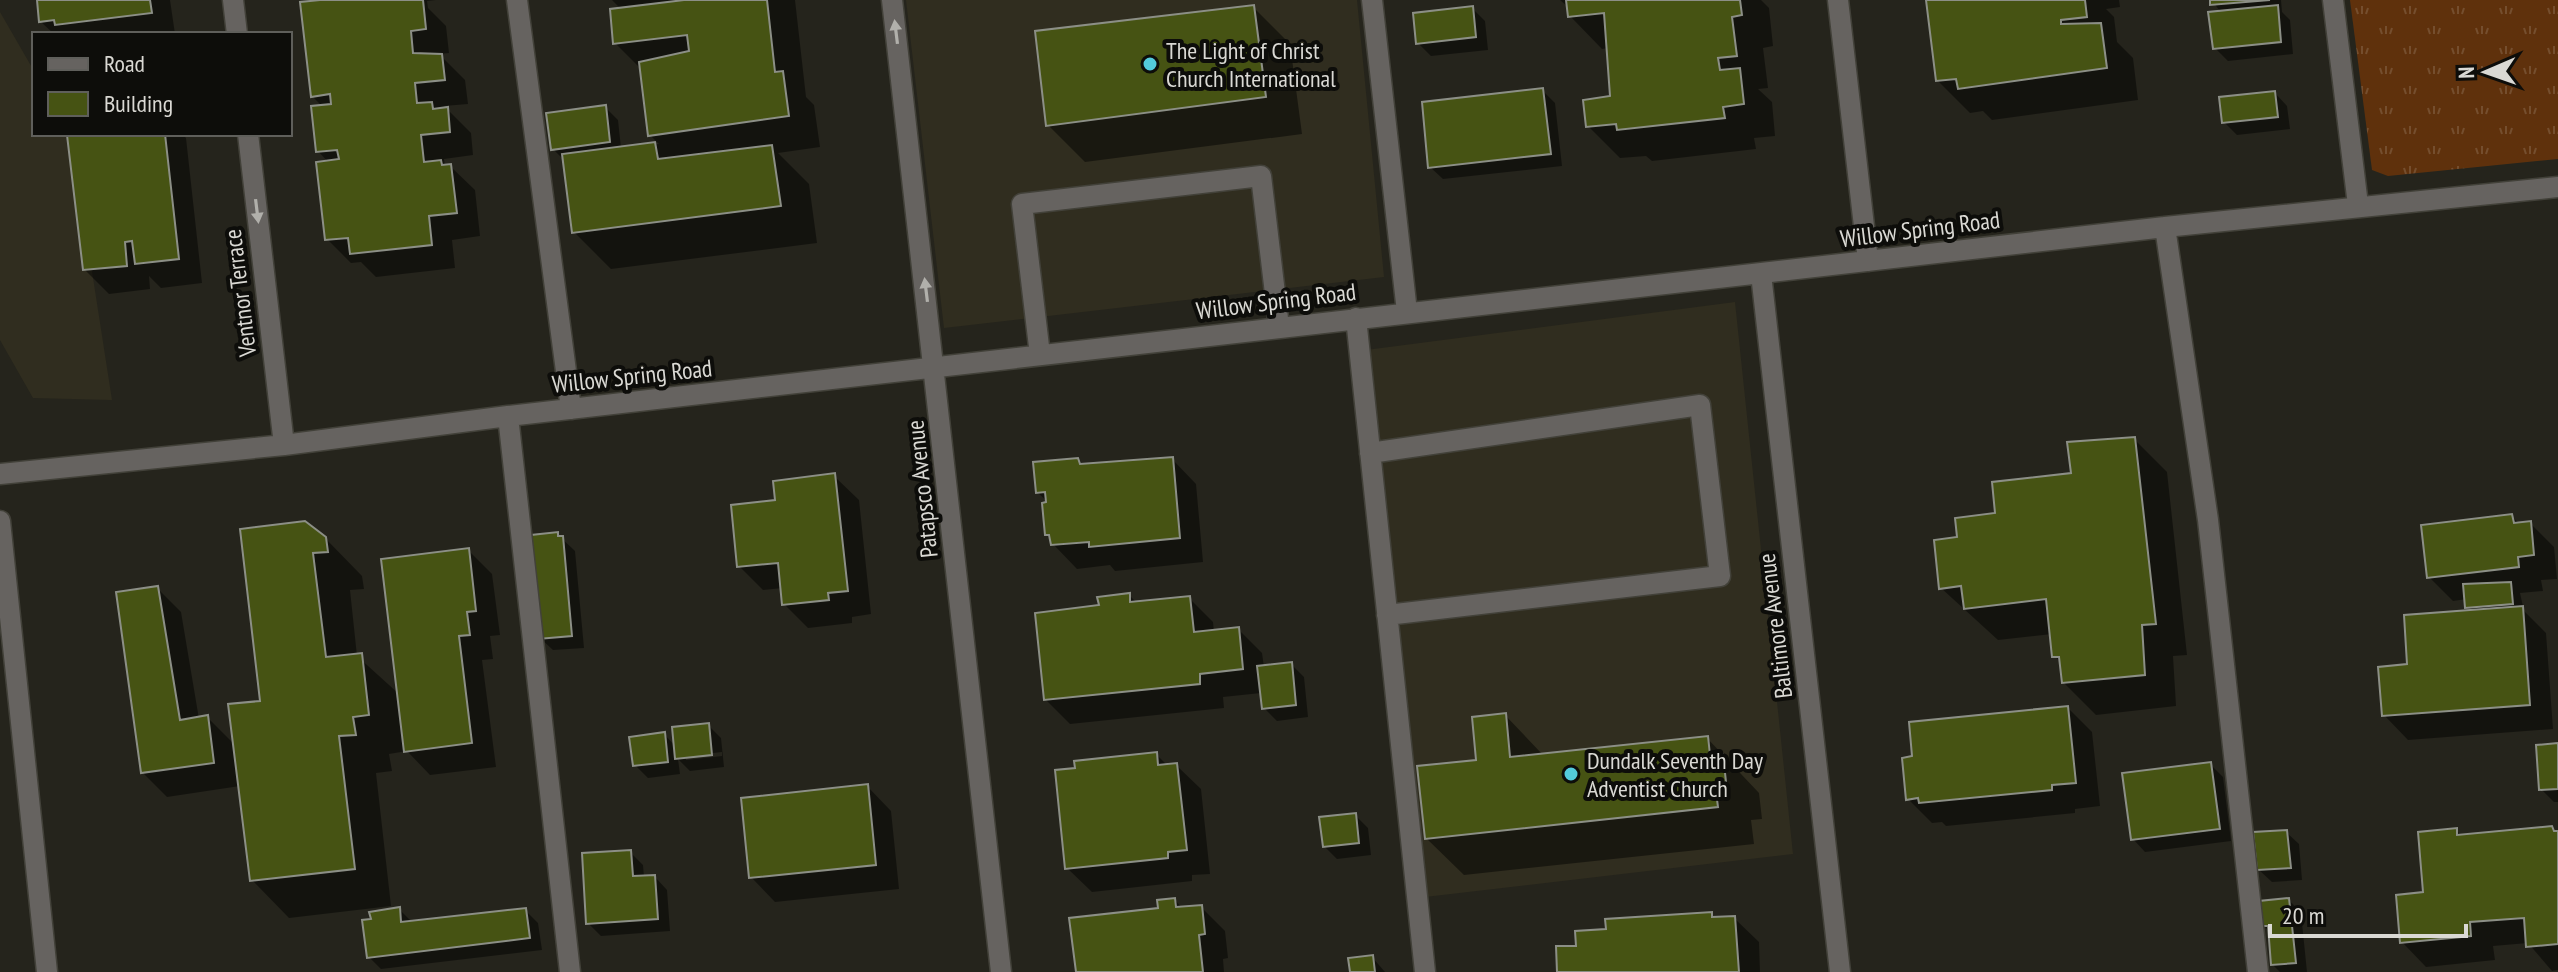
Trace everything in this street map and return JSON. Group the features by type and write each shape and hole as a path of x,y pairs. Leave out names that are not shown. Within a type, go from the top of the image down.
{"street":[{"path":"233,0 237,32"},
{"path":"517,0 571,409"},
{"name":"Patapsco Avenue","path":"892,0 1001,972"},
{"path":"1372,0 1407,312"},
{"path":"1838,0 1868,261"},
{"path":"2333,0 2358,205"},
{"name":"Ventnor Terrace","path":"248,136 284,445"},
{"path":"1040,355 1022,204 1261,176 1279,327"},
{"name":"Willow Spring Road","path":"0,474 284,445 508,416 2358,205 2558,187"},
{"path":"2165,227 2208,520 2258,972"},
{"name":"Baltimore Avenue","path":"1761,274 1840,972"},
{"path":"1356,318 1425,972"},
{"path":"1370,453 1700,405 1720,576 1387,615"},
{"path":"508,416 570,972"},
{"path":"0,521 47,972"}],"shaded area":[{"path":"906,0 1357,0 1384,277 944,328"},
{"path":"0,12 32,68 32,136 71,136 112,400 33,398 0,340"},
{"path":"1735,302 1793,854 1425,897 1366,350"}],"green space":[{"path":"2350,0 2558,0 2558,159 2388,176 2372,170"}],"building":[{"path":"37,0 150,0 152,13 55,25 54,20 39,22"},
{"path":"423,0 426,29 411,31 413,53 442,54 445,80 415,83 417,103 432,102 433,109 448,107 450,132 421,135 424,162 441,160 442,165 451,164 457,213 429,216 432,245 350,254 348,238 325,240 316,162 339,159 337,150 316,152 311,106 331,104 330,94 311,97 300,2"},
{"path":"684,0 767,0 775,72 783,71 789,116 648,136 639,62 689,51 687,35 613,44 610,9"},
{"path":"1566,0 1740,0 1742,15 1732,17 1737,56 1718,58 1720,70 1740,68 1744,104 1723,107 1725,118 1617,130 1616,124 1586,127 1583,100 1610,96 1604,13 1568,17"},
{"path":"1926,0 2085,0 2087,17 2061,20 2061,24 2101,23 2107,68 1958,89 1956,79 1936,81"},
{"path":"2210,0 2270,0 2210,5"},
{"name":"The Light of Christ Church International","path":"1254,5 1266,97 1046,126 1035,31"},
{"path":"2278,5 2281,42 2213,49 2208,12"},
{"path":"1473,6 1476,37 1416,44 1413,13"},
{"path":"1543,88 1551,154 1428,168 1422,102"},
{"path":"2275,91 2278,117 2222,123 2219,97"},
{"path":"606,105 610,142 551,150 546,113"},
{"path":"67,136 165,136 179,259 135,264 132,241 125,242 127,266 83,270"},
{"path":"655,142 658,159 772,145 781,206 572,233 562,154"},
{"path":"2135,437 2156,624 2142,625 2145,675 2062,683 2059,657 2052,657 2046,599 1964,609 1961,586 1939,589 1934,540 1957,537 1955,518 1995,513 1992,482 2071,473 2067,442"},
{"path":"1173,457 1180,538 1089,547 1089,542 1051,545 1049,535 1045,535 1042,503 1046,502 1045,492 1036,493 1033,462 1078,458 1080,464"},
{"path":"835,473 848,591 828,593 829,600 782,605 778,563 737,567 731,505 775,500 773,481"},
{"path":"2512,514 2514,523 2531,521 2534,555 2518,557 2519,567 2427,578 2421,525"},
{"path":"305,521 326,537 328,552 313,553 326,657 362,653 369,715 353,717 356,735 339,736 355,869 250,881 228,704 260,701 240,529"},
{"path":"558,532 558,536 563,536 572,636 538,639 528,540 531,535"},
{"path":"469,548 476,611 467,612 470,635 459,636 472,743 404,752 381,559"},
{"path":"2511,582 2513,604 2465,608 2463,584"},
{"path":"158,586 180,720 208,715 214,763 141,773 116,592"},
{"path":"1130,593 1130,602 1190,596 1194,632 1239,627 1243,669 1200,674 1200,684 1044,700 1035,613 1099,605 1097,597"},
{"path":"2523,606 2530,705 2382,716 2378,667 2407,664 2404,615"},
{"path":"1292,662 1296,705 1262,709 1257,666"},
{"path":"2068,706 2076,783 2052,785 2052,790 1919,803 1918,798 1906,800 1902,758 1912,756 1909,722"},
{"name":"Dundalk Seventh Day Adventist Church","path":"1506,713 1510,757 1708,736 1710,755 1723,754 1726,782 1715,784 1718,807 1425,839 1417,766 1476,760 1472,717"},
{"path":"709,723 712,755 675,759 672,727"},
{"path":"665,732 668,762 633,766 629,737"},
{"path":"2558,743 2558,789 2539,790 2536,745"},
{"path":"1157,752 1158,765 1177,763 1187,850 1168,852 1168,858 1065,869 1055,770 1075,768 1074,761"},
{"path":"2211,762 2220,829 2131,840 2122,773"},
{"path":"868,784 876,865 749,878 741,798"},
{"path":"1356,813 1359,843 1323,847 1319,817"},
{"path":"2552,826 2554,831 2558,831 2558,944 2526,947 2524,918 2470,922 2471,936 2400,943 2396,895 2423,892 2418,832 2457,828 2457,835"},
{"path":"2287,830 2291,868 2257,870 2253,832"},
{"path":"631,850 633,876 655,875 658,919 586,924 582,853"},
{"path":"1175,898 1176,907 1202,905 1205,934 1199,935 1203,972 1076,972 1069,918 1158,908 1157,900"},
{"path":"2289,898 2296,963 2271,965 2268,926 2261,926 2259,901"},
{"path":"400,907 401,922 526,908 530,938 367,958 362,920 371,919 369,912"},
{"path":"1712,912 1712,917 1735,916 1739,972 1557,972 1556,946 1576,946 1575,931 1606,929 1605,919"},
{"path":"1373,955 1375,972 1350,972 1348,958"}],"place":[{"name":"The Light of Christ Church International","path":"1150,64"},
{"name":"Dundalk Seventh Day Adventist Church","path":"1571,774"}]}
